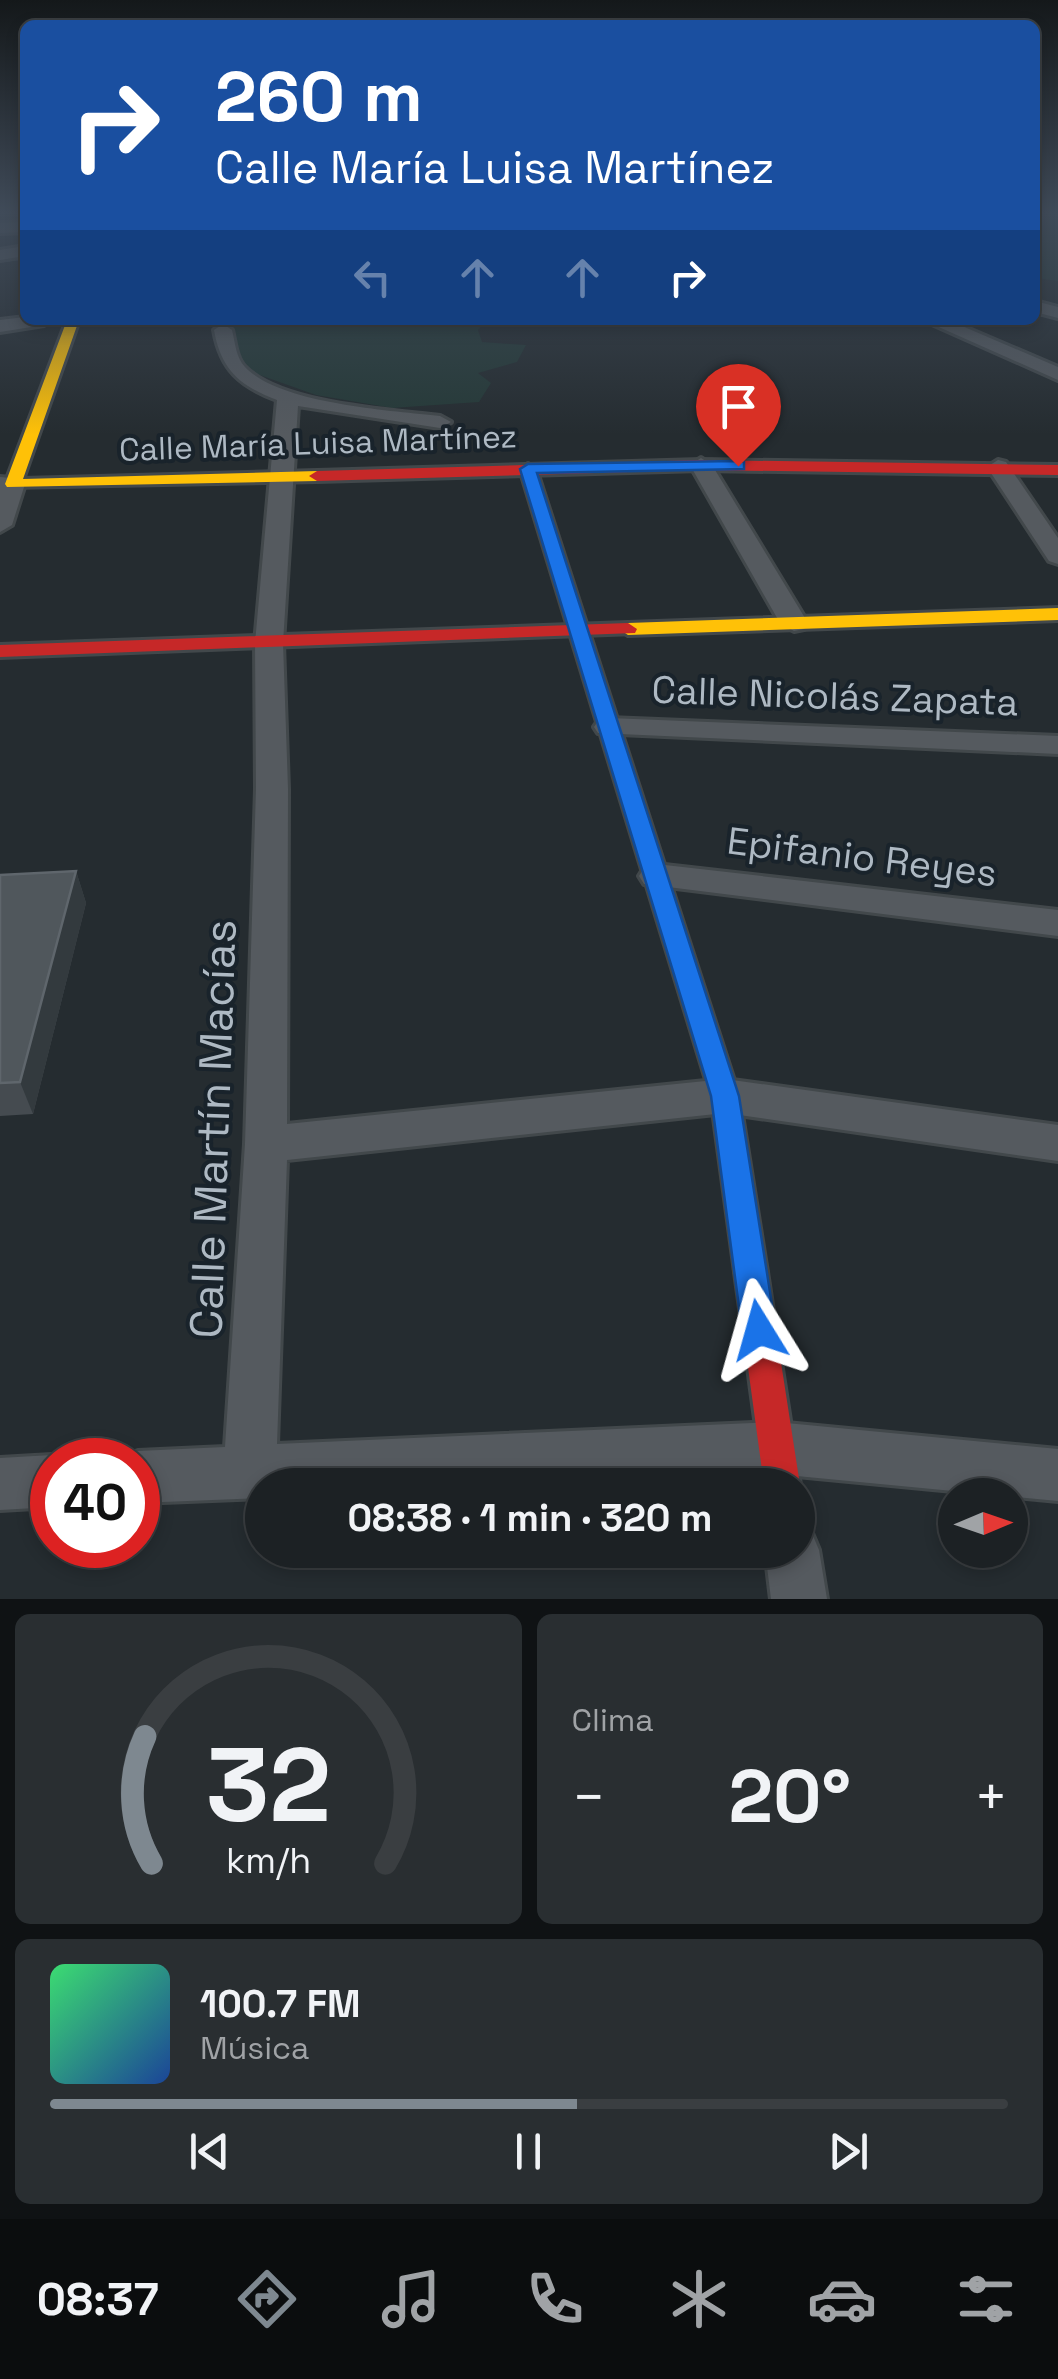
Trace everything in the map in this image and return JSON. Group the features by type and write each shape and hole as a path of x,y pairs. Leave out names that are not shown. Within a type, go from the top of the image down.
{"street":[{"path":"0,525 6,484 71,325"},
{"path":"944,325 1058,374"},
{"path":"223,330 230,360 240,372 288,395 320,406 440,422"},
{"name":"Calle Martín Macías","path":"250,1468 266,1144 272,789 269,643 288,395"},
{"path":"701,466 794,622"},
{"name":"Calle María Luisa Martínez","path":"6,484 701,466 1058,470"},
{"path":"998,467 1058,556"},
{"path":"528,469 725,1096 779,1466"},
{"path":"0,651 1058,614"},
{"name":"Calle Nicolás Zapata","path":"609,727 1058,745"},
{"name":"Epifanio Reyes","path":"656,876 1058,922"},
{"path":"266,1144 725,1096 1058,1142"},
{"path":"603,1468 779,1466 1058,1476"},
{"path":"160,1476 245,1472"},
{"path":"0,1484 30,1482"},
{"path":"795,1568 799,1599"}],"green space":[{"path":"227,325 482,325 478,330 482,342 526,345 517,362 478,373 491,383 479,402 392,408 316,395 240,368"}],"building":[{"path":"76,871 20,1082 0,1083 0,875"}],"traffic: fast":[{"path":"528,469 725,1096 751,1272"}],"traffic: slow":[{"path":"71,325 13,484 317,476"},
{"path":"628,629 1058,614"}],"traffic: jam":[{"path":"317,476 701,465 1058,470"},
{"path":"0,651 628,629"},
{"path":"751,1272 780,1468"}],"route":[{"path":"738,466 528,469 725,1096 759,1330"}]}
